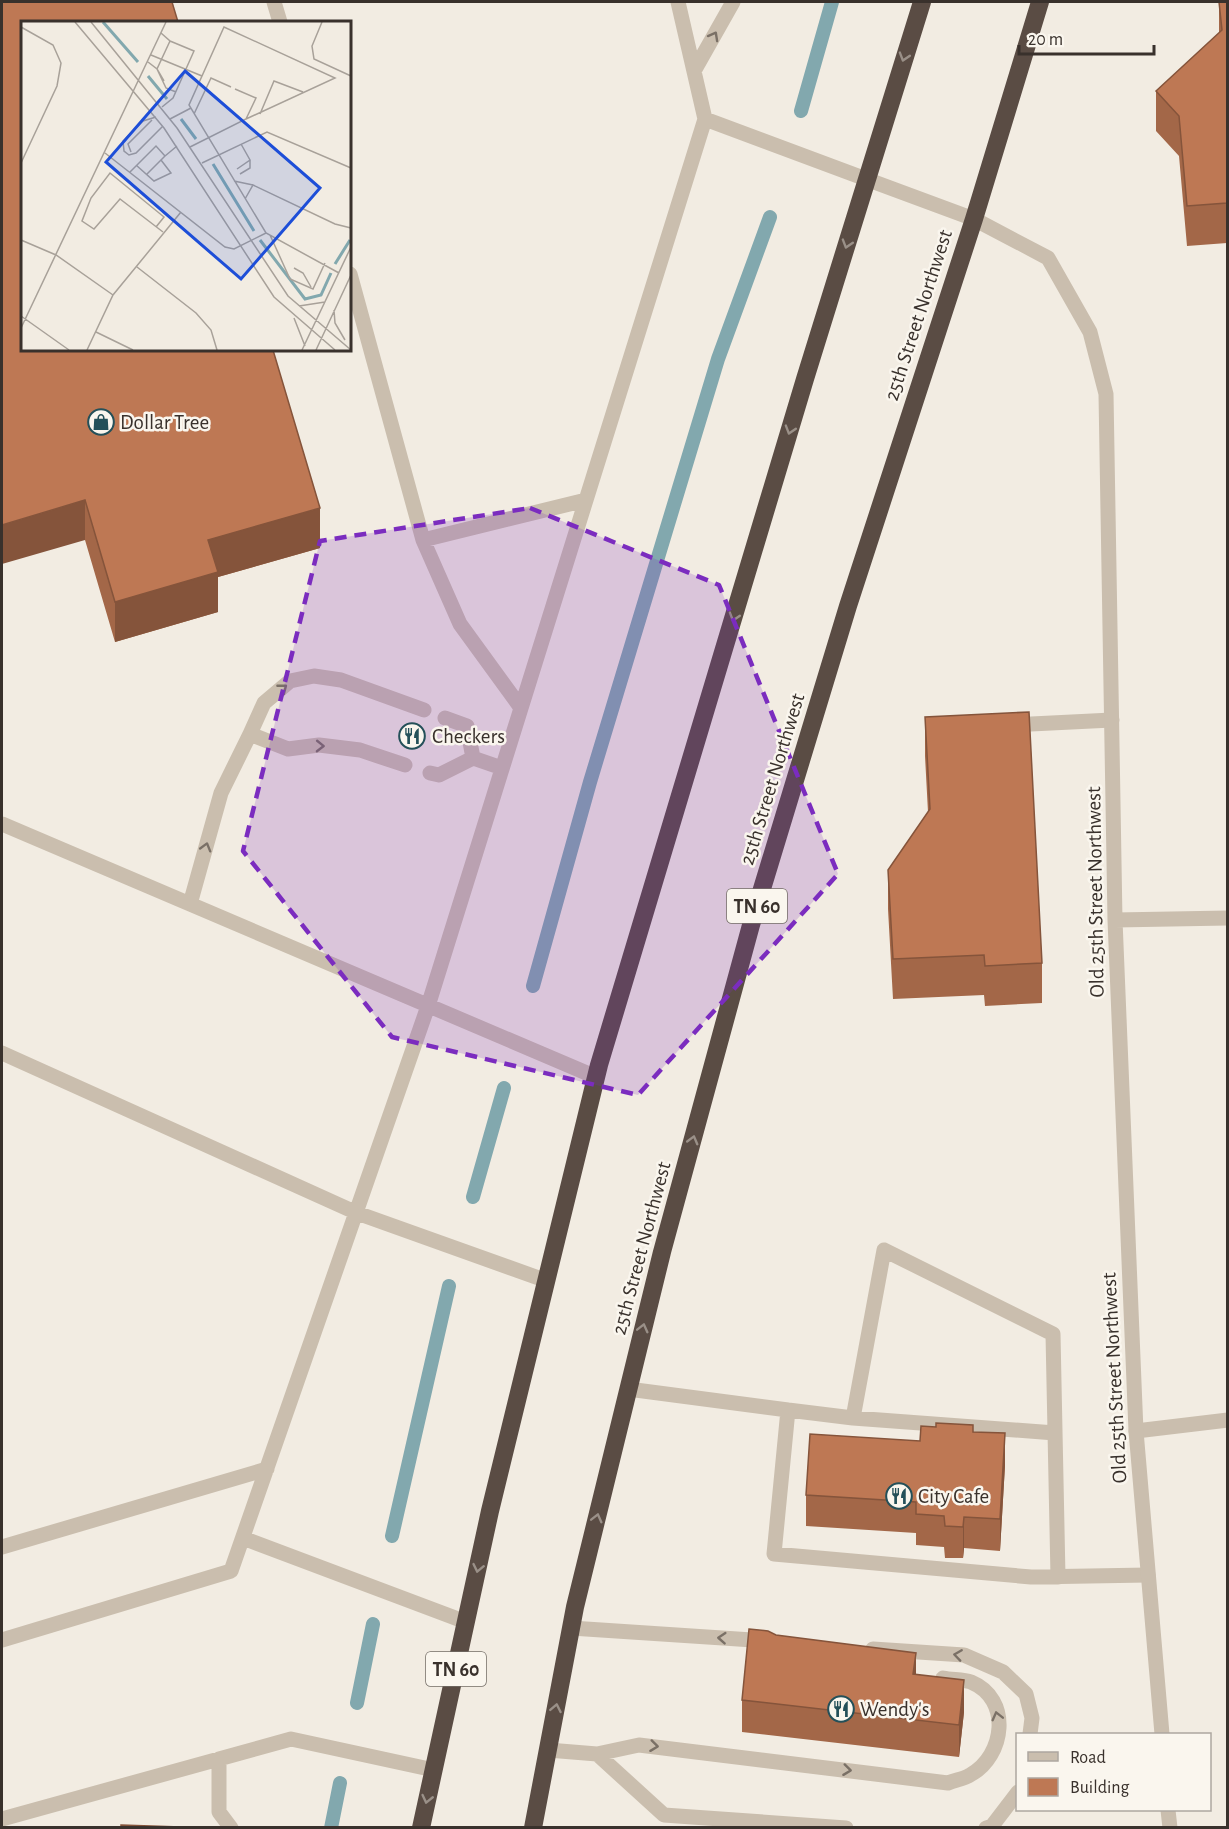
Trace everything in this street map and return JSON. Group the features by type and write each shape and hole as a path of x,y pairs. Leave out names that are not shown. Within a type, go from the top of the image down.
{"highway":[{"name":"TN 60","path":"421,1827 490,1511 596,1077 866,179 922,2"},
{"name":"25th Street Northwest","path":"533,1827 571,1628 628,1389 662,1252 751,925 848,606 974,219 1040,2"}],"street":[{"path":"274,2 280,21"},
{"path":"2,1640 231,1571 428,1006 705,119 678,2"},
{"path":"694,71 733,2"},
{"name":"Old 25th Street Northwest","path":"705,119 974,219 1048,258 1090,332 1106,394 1115,920 1136,1431 1162,1733"},
{"path":"351,278 423,540 460,624 521,708"},
{"path":"423,540 586,500"},
{"path":"190,904 221,793 264,703 290,681 315,675 341,680 424,710"},
{"path":"445,717 467,726 473,758"},
{"path":"996,726 1112,720"},
{"path":"250,734 288,749 319,745 350,749 405,765"},
{"path":"430,773 439,775 473,758 502,768"},
{"path":"2,824 596,1077"},
{"path":"1115,920 1227,918"},
{"path":"2,1053 357,1213 547,1281"},
{"path":"853,1418 884,1250 1053,1334 1058,1577"},
{"path":"628,1389 853,1418 1055,1432"},
{"path":"788,1410 774,1554 1030,1577 1148,1575"},
{"path":"1136,1431 1227,1420"},
{"path":"2,1547 267,1469"},
{"path":"243,1538 466,1622"},
{"path":"571,1628 786,1642"},
{"path":"751,1640 777,1658"},
{"path":"857,1648 964,1655 1004,1671 1026,1694 1032,1718 1030,1733"},
{"path":"548,1750 597,1754 639,1745 948,1783 970,1775 986,1762 999,1740 1000,1718 990,1696 971,1682 925,1676"},
{"path":"2,1819 291,1739 434,1770"},
{"path":"597,1754 664,1815 846,1827"},
{"path":"217,1827 219,1759"},
{"path":"986,1827 992,1826 1016,1793"},
{"path":"1168,1811 1170,1827"},
{"path":"219,1812 231,1827"}],"highlighted area":[{"path":"530,508 719,585 838,874 638,1095 392,1037 243,851 320,541"}],"building":[{"path":"2,2 172,2 178,21 21,21 21,351 273,351 320,508 208,540 218,572 115,602 85,500 2,525"},
{"path":"1219,2 1227,2 1227,203 1187,206 1179,116 1156,91 1222,30"},
{"path":"1029,712 1042,963 985,966 984,955 893,959 888,870 930,809 925,717"},
{"path":"936,1423 973,1425 973,1432 1005,1433 1000,1519 964,1517 963,1527 945,1526 944,1516 916,1514 916,1502 806,1495 810,1434 920,1441 921,1426 936,1427"},
{"path":"749,1629 768,1631 776,1635 916,1653 913,1674 964,1680 959,1725 742,1700"},
{"path":"121,1825 181,1827 121,1827"}],"waterway":[{"path":"801,111 832,2"},
{"path":"533,986 590,782 718,359 770,217"},
{"path":"473,1197 504,1088"},
{"path":"392,1536 449,1286"},
{"path":"357,1703 373,1624"},
{"path":"331,1828 340,1783"}],"place":[{"name":"Dollar Tree","path":"101,422"},
{"name":"Checkers","path":"412,736"},
{"name":"City Cafe","path":"899,1496"},
{"name":"Wendy's","path":"841,1709"}]}
